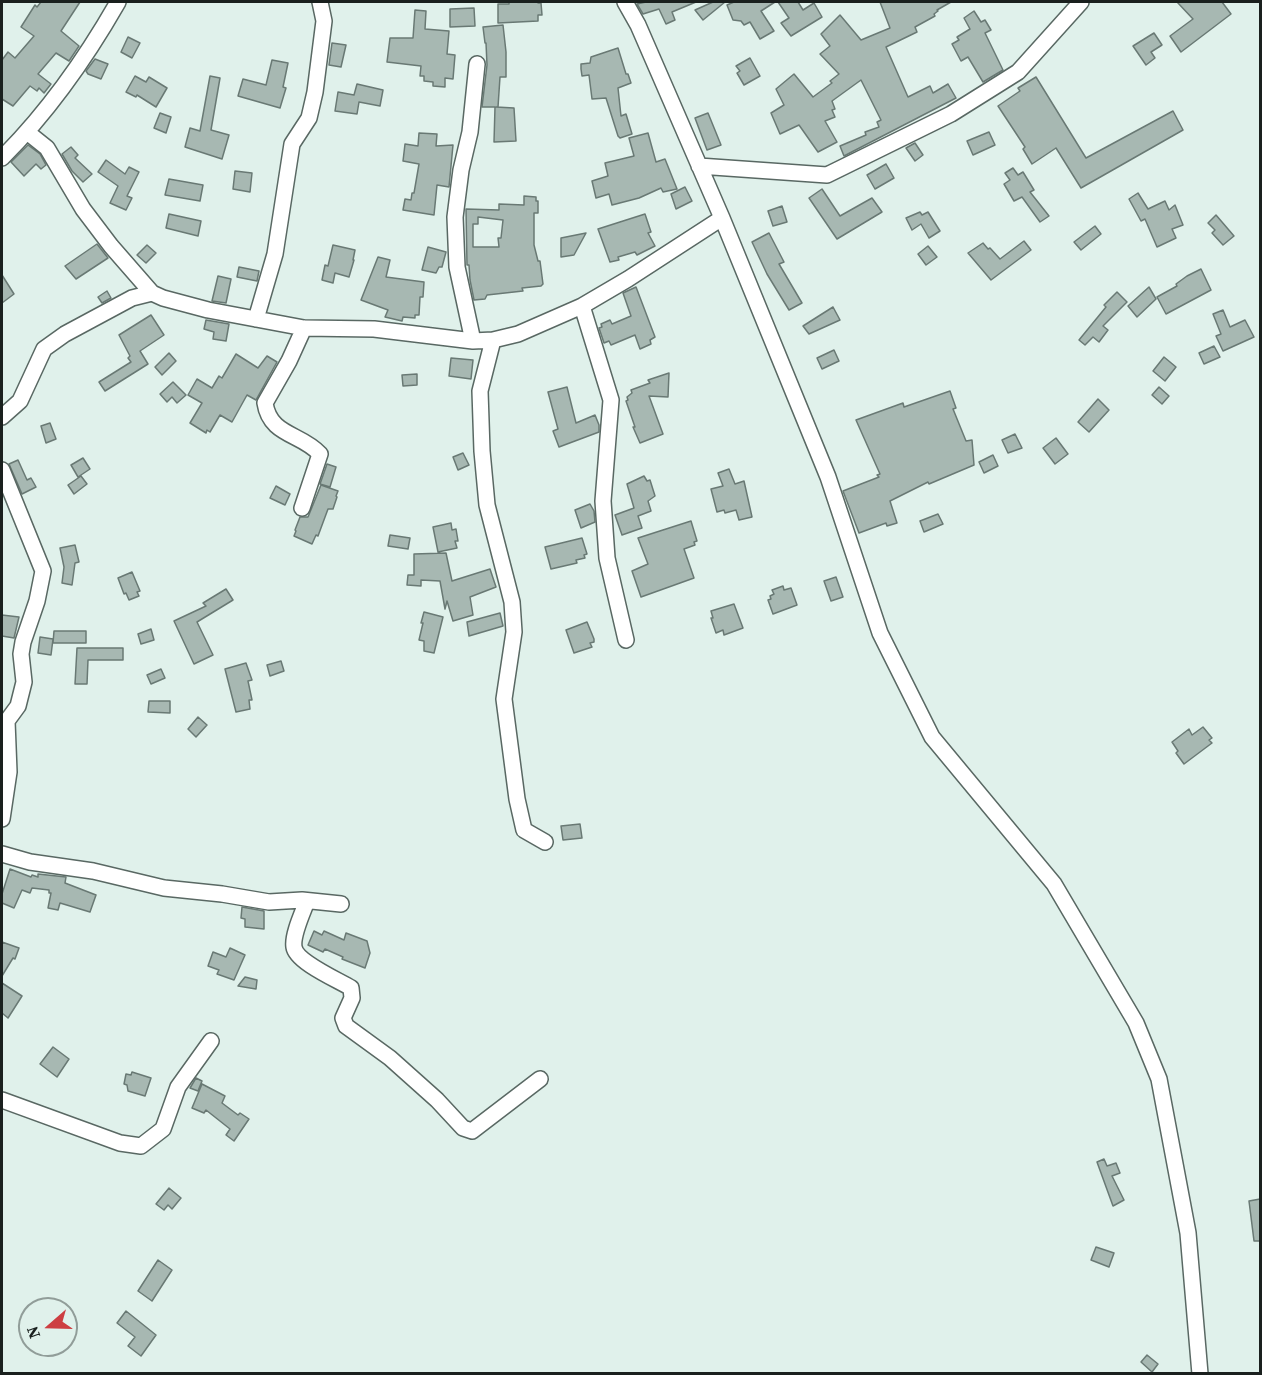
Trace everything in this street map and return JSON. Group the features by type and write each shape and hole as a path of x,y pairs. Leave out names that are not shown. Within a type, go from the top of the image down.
{"street":[{"path":"2,158 27,132 84,60 118,2"},
{"path":"256,319 275,254 292,144 309,118 315,92 324,21 320,2"},
{"path":"625,2 638,25 722,218 828,477 880,633 932,737 1054,884 1136,1023 1159,1079 1188,1233 1200,1374"},
{"path":"699,166 827,175 951,114 1018,72 1081,2"},
{"path":"473,341 457,267 455,217 461,170 470,132 477,64"},
{"path":"27,132 47,148 83,208 111,246 152,293 208,310 304,328 374,329 473,341 493,340 518,334 582,306 722,218"},
{"path":"2,417 20,401 44,349 65,334 132,298 152,293"},
{"path":"582,306 611,400 603,501 607,558 626,639"},
{"path":"302,508 320,454 312,445 276,427 266,411 265,403 304,328"},
{"path":"493,340 480,392 487,505 502,559 513,612 514,632 504,699 517,799 524,830 545,843"},
{"path":"2,470 43,571 37,601 23,642 21,654 24,682 18,706 4,722 9,772 2,819"},
{"path":"2,854 30,862 93,871 164,888 269,902 308,901 341,904"},
{"path":"308,901 295,937 293,946 296,954 351,988 352,998 343,1018 346,1026 390,1058 437,1100 463,1128 472,1131 540,1079"},
{"path":"2,1100 120,1143 141,1146 163,1129 178,1087 211,1041"}],"building":[{"path":"41,2 80,2 61,31 79,46 69,61 56,53 38,74 51,84 44,93 39,88 37,91 30,86 13,106 2,99 2,60 8,52 15,58 34,36 21,27 35,5 37,7"},
{"path":"509,2 541,3 542,15 538,15 538,21 498,23 498,4 509,4"},
{"path":"696,2 672,12 675,20 666,24 659,9 643,14 637,4"},
{"path":"713,2 725,2 703,20 695,10"},
{"path":"734,2 775,2 761,11 774,31 760,39 750,22 744,25 741,21 733,20 727,5"},
{"path":"778,2 798,2 803,10 814,3 822,17 791,36 781,23 789,18"},
{"path":"880,2 951,2 937,10 935,16 915,27 917,32 886,47 908,97 930,86 933,93 948,84 956,98 844,156 840,146 879,127 877,122 881,120 861,80 832,101 835,117 825,121 837,142 818,152 799,125 780,134 771,113 784,105 776,89 794,74 813,97 832,83 830,81 839,74 820,54 830,46 821,34 840,15 861,40 890,28"},
{"path":"1177,2 1222,2 1231,14 1181,52 1170,36 1193,19"},
{"path":"474,8 475,26 450,27 450,9"},
{"path":"415,10 426,11 425,29 449,31 447,54 455,55 453,79 445,78 445,87 433,86 433,82 424,81 424,76 420,76 421,66 387,62 390,38 413,38"},
{"path":"974,11 981,22 985,20 991,30 985,33 1003,70 983,82 968,57 961,61 952,44 959,40 957,37 970,29 964,18"},
{"path":"503,25 506,77 500,77 498,107 496,107 514,108 516,141 494,142 495,107 482,107 487,65 483,27"},
{"path":"1154,33 1162,45 1151,52 1155,58 1146,65 1133,46"},
{"path":"128,37 140,43 132,58 121,52"},
{"path":"332,43 346,45 341,67 329,65"},
{"path":"618,48 631,83 618,88 621,116 626,114 632,134 620,138 606,98 592,99 589,75 582,76 581,69 581,64 590,63 591,57"},
{"path":"750,58 760,76 744,85 736,66"},
{"path":"95,59 108,64 101,79 86,71"},
{"path":"272,60 288,63 283,87 286,88 280,108 238,96 243,79 266,85"},
{"path":"135,76 146,82 149,77 167,88 156,107 137,95 136,97 126,92"},
{"path":"210,76 220,78 211,130 229,135 222,159 185,147 190,128 200,131"},
{"path":"1036,77 1086,158 1173,111 1183,130 1081,188 1056,148 1032,164 1023,149 1025,147 998,106 1020,91 1018,88"},
{"path":"357,84 383,90 380,106 359,102 357,114 335,111 338,92 354,95"},
{"path":"160,113 171,117 166,133 154,128"},
{"path":"708,113 721,145 707,150 695,118"},
{"path":"989,132 995,145 973,155 967,141"},
{"path":"419,133 437,134 436,146 453,145 449,187 437,185 434,215 403,210 405,199 411,200 412,193 414,193 419,164 403,161 405,144 418,146"},
{"path":"648,133 656,162 665,159 677,189 663,192 661,188 639,198 612,205 609,194 596,198 592,181 608,176 605,163 634,156 629,138"},
{"path":"915,143 923,155 915,161 906,148"},
{"path":"28,145 40,154 46,165 41,169 36,164 24,176 11,162"},
{"path":"71,147 78,155 75,158 92,174 83,182 72,171 62,154"},
{"path":"106,160 125,174 129,167 139,172 127,196 132,198 126,210 110,203 118,186 98,172"},
{"path":"886,164 894,178 875,189 867,175"},
{"path":"1013,168 1018,175 1023,172 1034,190 1030,192 1049,216 1040,222 1022,197 1014,201 1004,184 1010,180 1005,173"},
{"path":"235,171 252,173 250,192 233,189"},
{"path":"169,179 203,185 200,201 165,195"},
{"path":"685,187 692,201 676,209 671,194"},
{"path":"822,189 840,216 872,198 882,212 837,239 809,198"},
{"path":"1138,193 1148,209 1165,201 1169,210 1175,205 1183,225 1172,229 1176,238 1157,247 1145,219 1141,221 1129,199"},
{"path":"524,196 536,197 538,201 538,213 534,213 534,245 538,261 540,261 543,284 522,288 523,291 487,295 485,299 474,300 469,265 467,265 466,209 499,210 499,204 524,205","holes":["478,217 503,220 501,238 498,238 499,247 473,247 473,224 478,224"]},
{"path":"782,206 787,222 773,226 768,211"},
{"path":"920,212 922,215 928,212 940,231 929,238 921,224 912,230 906,218"},
{"path":"169,214 201,221 198,236 166,228"},
{"path":"645,214 651,232 648,233 655,246 637,255 635,252 610,262 598,229"},
{"path":"1216,215 1234,236 1223,245 1212,233 1215,230 1208,223"},
{"path":"1095,226 1101,234 1081,250 1074,242"},
{"path":"586,233 574,255 561,257 561,238"},
{"path":"769,233 784,262 779,264 802,303 789,310 767,274 752,242"},
{"path":"1024,241 1031,250 991,280 968,253 983,243 1000,259"},
{"path":"97,244 108,258 76,279 65,266"},
{"path":"147,245 156,253 146,263 137,255"},
{"path":"333,245 355,250 349,277 335,273 333,283 322,280"},
{"path":"928,246 937,257 926,265 918,254"},
{"path":"428,247 446,252 442,267 439,267 436,273 422,270"},
{"path":"378,257 390,260 386,277 424,282 419,315 415,315 415,318 403,317 402,321 385,317 388,310 361,300"},
{"path":"239,267 259,271 257,281 237,277"},
{"path":"1201,269 1211,290 1166,314 1157,297"},
{"path":"2,275 14,294 2,303"},
{"path":"218,276 231,279 226,303 212,301"},
{"path":"636,287 655,337 650,340 651,344 640,349 635,335 611,345 609,341 604,343 599,328 602,327 601,324 610,320 612,324 631,316 623,293"},
{"path":"1149,287 1156,299 1137,317 1128,306"},
{"path":"107,291 111,298 102,303 98,297"},
{"path":"1117,292 1127,302 1103,326 1108,330 1099,342 1093,337 1085,345 1079,340 1106,307 1104,305"},
{"path":"833,307 840,320 809,334 803,326"},
{"path":"1223,310 1230,327 1245,320 1254,337 1223,351 1216,336 1221,334 1213,314"},
{"path":"151,315 164,335 140,351 148,364 105,391 99,382 131,362 119,335"},
{"path":"206,320 229,324 226,341 213,339 214,332 204,329"},
{"path":"1214,346 1220,357 1204,364 1199,353"},
{"path":"834,350 839,361 822,369 817,358"},
{"path":"169,353 176,361 162,375 155,367"},
{"path":"236,354 258,368 267,356 277,362 256,400 247,395 232,422 220,415 210,432 207,430 206,433 190,423 202,403 188,395 197,379 212,388 219,376 222,378"},
{"path":"1164,357 1176,367 1165,381 1153,371"},
{"path":"451,358 473,360 471,379 449,376"},
{"path":"669,373 668,397 649,396 663,434 640,443 633,427 635,427 626,401 627,397 632,393 631,390 650,383 648,380"},
{"path":"417,374 417,385 403,386 402,375"},
{"path":"173,382 186,395 177,403 172,397 167,402 160,394"},
{"path":"567,387 576,423 595,415 599,432 559,447 553,431 558,429 548,392"},
{"path":"1159,387 1169,396 1162,404 1152,395"},
{"path":"950,391 956,408 953,409 966,441 972,440 974,465 929,484 928,482 890,501 897,523 887,526 886,523 859,533 843,491 879,477 877,475 880,474 856,420 903,403 904,407"},
{"path":"1098,399 1109,410 1089,432 1078,422"},
{"path":"50,423 56,439 46,443 41,426"},
{"path":"1015,434 1022,448 1008,453 1002,440"},
{"path":"1056,438 1068,454 1055,464 1043,448"},
{"path":"463,453 469,465 458,470 453,457"},
{"path":"993,455 998,466 984,473 979,462"},
{"path":"83,458 90,469 78,477 71,465"},
{"path":"18,460 27,480 31,478 36,487 22,494 9,464"},
{"path":"327,464 336,467 330,487 320,484"},
{"path":"729,469 735,484 744,481 752,517 739,520 736,510 725,513 724,510 717,512 711,489 723,486 718,473"},
{"path":"81,476 87,484 74,494 68,485"},
{"path":"644,476 647,481 650,480 655,496 648,501 651,511 638,516 642,528 622,535 615,515 634,508 627,484"},
{"path":"321,485 338,491 333,509 328,509 318,536 316,535 312,544 294,536 300,517 308,517"},
{"path":"276,486 290,494 285,505 270,498"},
{"path":"590,504 594,511 595,522 581,528 575,510"},
{"path":"938,514 943,524 924,532 920,521"},
{"path":"691,521 697,541 694,542 695,545 684,549 694,578 641,597 632,571 648,564 638,538"},
{"path":"451,523 452,530 456,529 457,548 438,552 433,527"},
{"path":"390,535 410,538 408,549 388,546"},
{"path":"582,538 587,554 584,555 585,558 576,560 577,563 551,569 545,547"},
{"path":"75,545 79,562 75,563 72,585 62,583 64,567 60,548"},
{"path":"446,553 452,581 490,569 496,587 470,597 473,615 453,621 447,601 445,609 440,581 421,580 421,586 407,585 408,575 414,575 414,554"},
{"path":"132,572 140,591 137,592 139,596 129,600 118,578"},
{"path":"836,577 843,597 831,601 824,581"},
{"path":"783,586 784,590 791,588 797,605 773,614 768,600 774,594 772,590"},
{"path":"226,589 233,600 197,622 213,655 194,664 174,621 206,606 203,603"},
{"path":"734,604 743,628 724,635 723,630 716,633 711,611"},
{"path":"424,612 443,617 434,653 424,651 424,641 419,640"},
{"path":"500,613 503,626 469,636 467,622"},
{"path":"2,615 19,617 14,638 2,636"},
{"path":"587,622 594,639 594,642 590,643 592,647 574,653 566,630"},
{"path":"151,629 154,640 141,644 138,634"},
{"path":"54,631 86,631 86,643 53,643"},
{"path":"40,637 53,639 51,655 38,653"},
{"path":"77,648 123,648 123,660 88,660 87,684 75,684"},
{"path":"281,661 284,671 270,676 267,665"},
{"path":"246,663 252,680 248,681 252,700 249,700 250,709 236,712 225,669"},
{"path":"161,669 165,678 151,684 147,675"},
{"path":"149,701 170,701 170,713 148,712"},
{"path":"198,717 207,725 196,737 188,729"},
{"path":"1203,727 1212,738 1209,740 1212,743 1184,764 1172,742 1189,729 1192,735"},
{"path":"580,824 582,838 563,840 561,826"},
{"path":"10,869 31,877 32,875 38,877 38,874 66,877 65,883 96,895 90,912 60,903 58,910 48,908 51,893 49,890 32,888 30,893 22,890 14,908 2,903 2,894"},
{"path":"242,907 264,911 264,929 245,927 245,919 241,918"},
{"path":"314,931 322,935 324,931 344,940 346,933 367,941 370,953 365,968 325,949 323,952 308,945"},
{"path":"2,942 19,948 15,959 13,958 2,976"},
{"path":"230,948 245,955 234,980 217,974 219,970 208,966 213,952 226,957"},
{"path":"245,977 257,980 256,989 238,986"},
{"path":"2,983 22,996 8,1018 2,1013"},
{"path":"53,1047 69,1059 57,1077 40,1064"},
{"path":"132,1072 151,1078 145,1096 128,1091 127,1085 124,1084 126,1074 131,1075"},
{"path":"196,1078 202,1081 198,1091 190,1088"},
{"path":"202,1084 225,1096 222,1103 238,1115 240,1113 249,1119 234,1141 226,1135 230,1129 206,1110 204,1113 192,1108"},
{"path":"1104,1159 1107,1166 1116,1163 1120,1173 1112,1176 1124,1200 1113,1206 1097,1162"},
{"path":"169,1188 181,1198 172,1209 168,1205 164,1210 156,1204"},
{"path":"1260,1199 1260,1241 1254,1241 1249,1201"},
{"path":"1096,1247 1114,1253 1109,1267 1091,1260"},
{"path":"158,1260 172,1270 152,1301 138,1291"},
{"path":"126,1311 156,1335 141,1356 128,1346 135,1337 117,1323"},
{"path":"1147,1355 1158,1364 1152,1372 1141,1362"}]}
